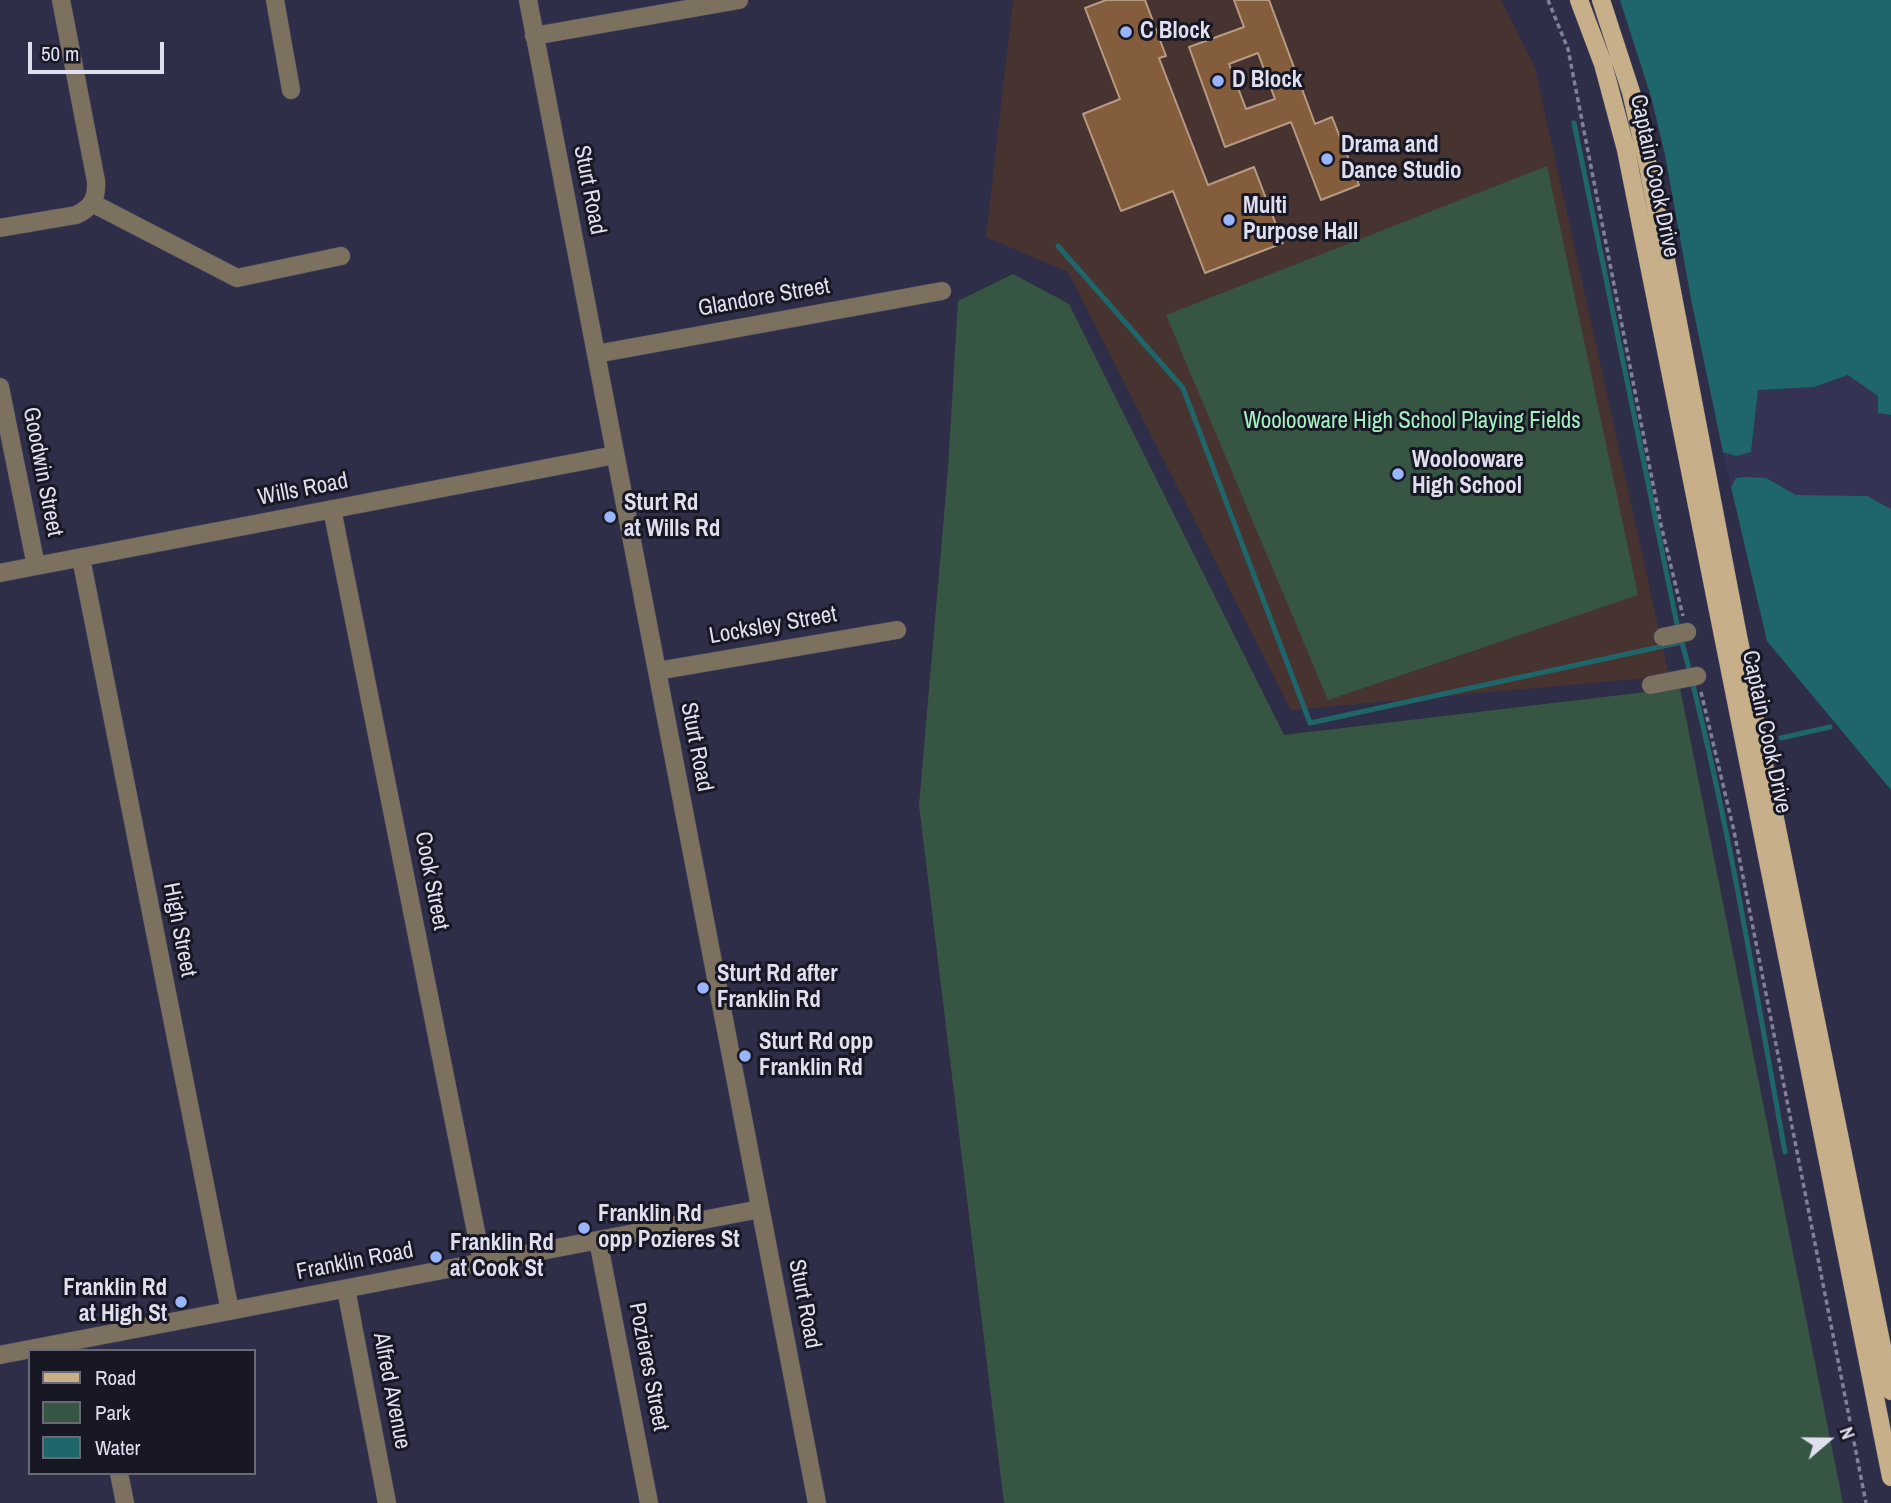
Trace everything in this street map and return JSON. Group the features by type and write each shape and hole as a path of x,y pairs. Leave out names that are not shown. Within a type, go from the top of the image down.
{"main road":[{"name":"Captain Cook Drive","path":"1579,0 1603,64 1626,150 1891,1477"},
{"name":"Captain Cook Drive","path":"1601,0 1631,92 1648,166 1741,649 1891,1391"}],"street":[{"path":"0,228 76,215 85,211 96,194 96,181 61,0"},
{"path":"275,0 291,90"},
{"name":"Sturt Road","path":"528,0 817,1503"},
{"path":"534,36 739,0"},
{"path":"92,203 237,278 341,257"},
{"name":"Glandore Street","path":"596,354 942,291"},
{"name":"Goodwin Street","path":"0,387 36,566"},
{"name":"Wills Road","path":"0,573 615,455"},
{"name":"Cook Street","path":"332,509 482,1262"},
{"name":"High Street","path":"81,558 230,1311"},
{"name":"Locksley Street","path":"657,671 897,630"},
{"path":"1651,685 1691,678"},
{"name":"Franklin Road","path":"52,1349 95,1344 230,1311 760,1209"},
{"name":"Pozieres Street","path":"598,1240 649,1503"},
{"name":"Alfred Avenue","path":"346,1289 387,1503"},
{"name":"Franklin Road","path":"0,1355 28,1352"},
{"path":"119,1475 125,1503"}],"path":[{"path":"1548,0 1568,49 1659,512 1677,634"},
{"path":"1691,678 1734,831 1866,1503"}],"shaded area":[{"name":"Woolooware High School","path":"1013,0 1501,0 1535,68 1669,676 1291,710 1068,272 986,237"},
{"path":"1848,375 1878,396 1878,413 1891,415 1891,509 1867,496 1796,495 1766,478 1736,478 1731,487 1723,452 1736,456 1751,452 1758,390 1814,387"}],"green space":[{"name":"Woolooware High School Playing Fields","path":"1547,166 1638,595 1328,700 1166,315"},
{"path":"1013,274 1069,304 1284,735 1680,688 1843,1503 1004,1503 919,805 948,469 958,301"}],"water":[{"path":"1620,0 1891,0 1891,415 1878,413 1878,396 1848,375 1814,387 1758,390 1751,452 1736,456 1723,452 1665,155 1652,100"},
{"path":"1736,478 1766,478 1796,495 1867,496 1891,509 1891,790 1767,641 1731,487"}],"building":[{"path":"1106,0 1145,0 1166,56 1159,58 1208,185 1254,167 1283,243 1205,273 1173,191 1121,211 1083,114 1120,99 1085,8"},
{"name":"D Block","path":"1234,0 1269,0 1315,124 1332,117 1359,185 1321,200 1291,122 1225,147 1189,47 1244,27","holes":["1258,53 1275,99 1246,109 1229,64"]}],"waterway":[{"path":"1574,123 1677,624 1724,821 1785,1152"},
{"path":"1058,246 1183,388 1310,723 1682,642"},
{"path":"1781,738 1830,727"}],"place":[{"name":"C Block","path":"1126,32"},
{"name":"D Block","path":"1218,81"},
{"name":"Drama and Dance Studio","path":"1327,159"},
{"name":"Multi Purpose Hall","path":"1229,220"},
{"name":"Woolooware High School","path":"1398,474"},
{"name":"Sturt Rd at Wills Rd","path":"610,517"},
{"name":"Sturt Rd after Franklin Rd","path":"703,988"},
{"name":"Sturt Rd opp Franklin Rd","path":"745,1056"},
{"name":"Franklin Rd opp Pozieres St","path":"584,1228"},
{"name":"Franklin Rd at Cook St","path":"436,1257"},
{"name":"Franklin Rd at High St","path":"181,1302"}]}
